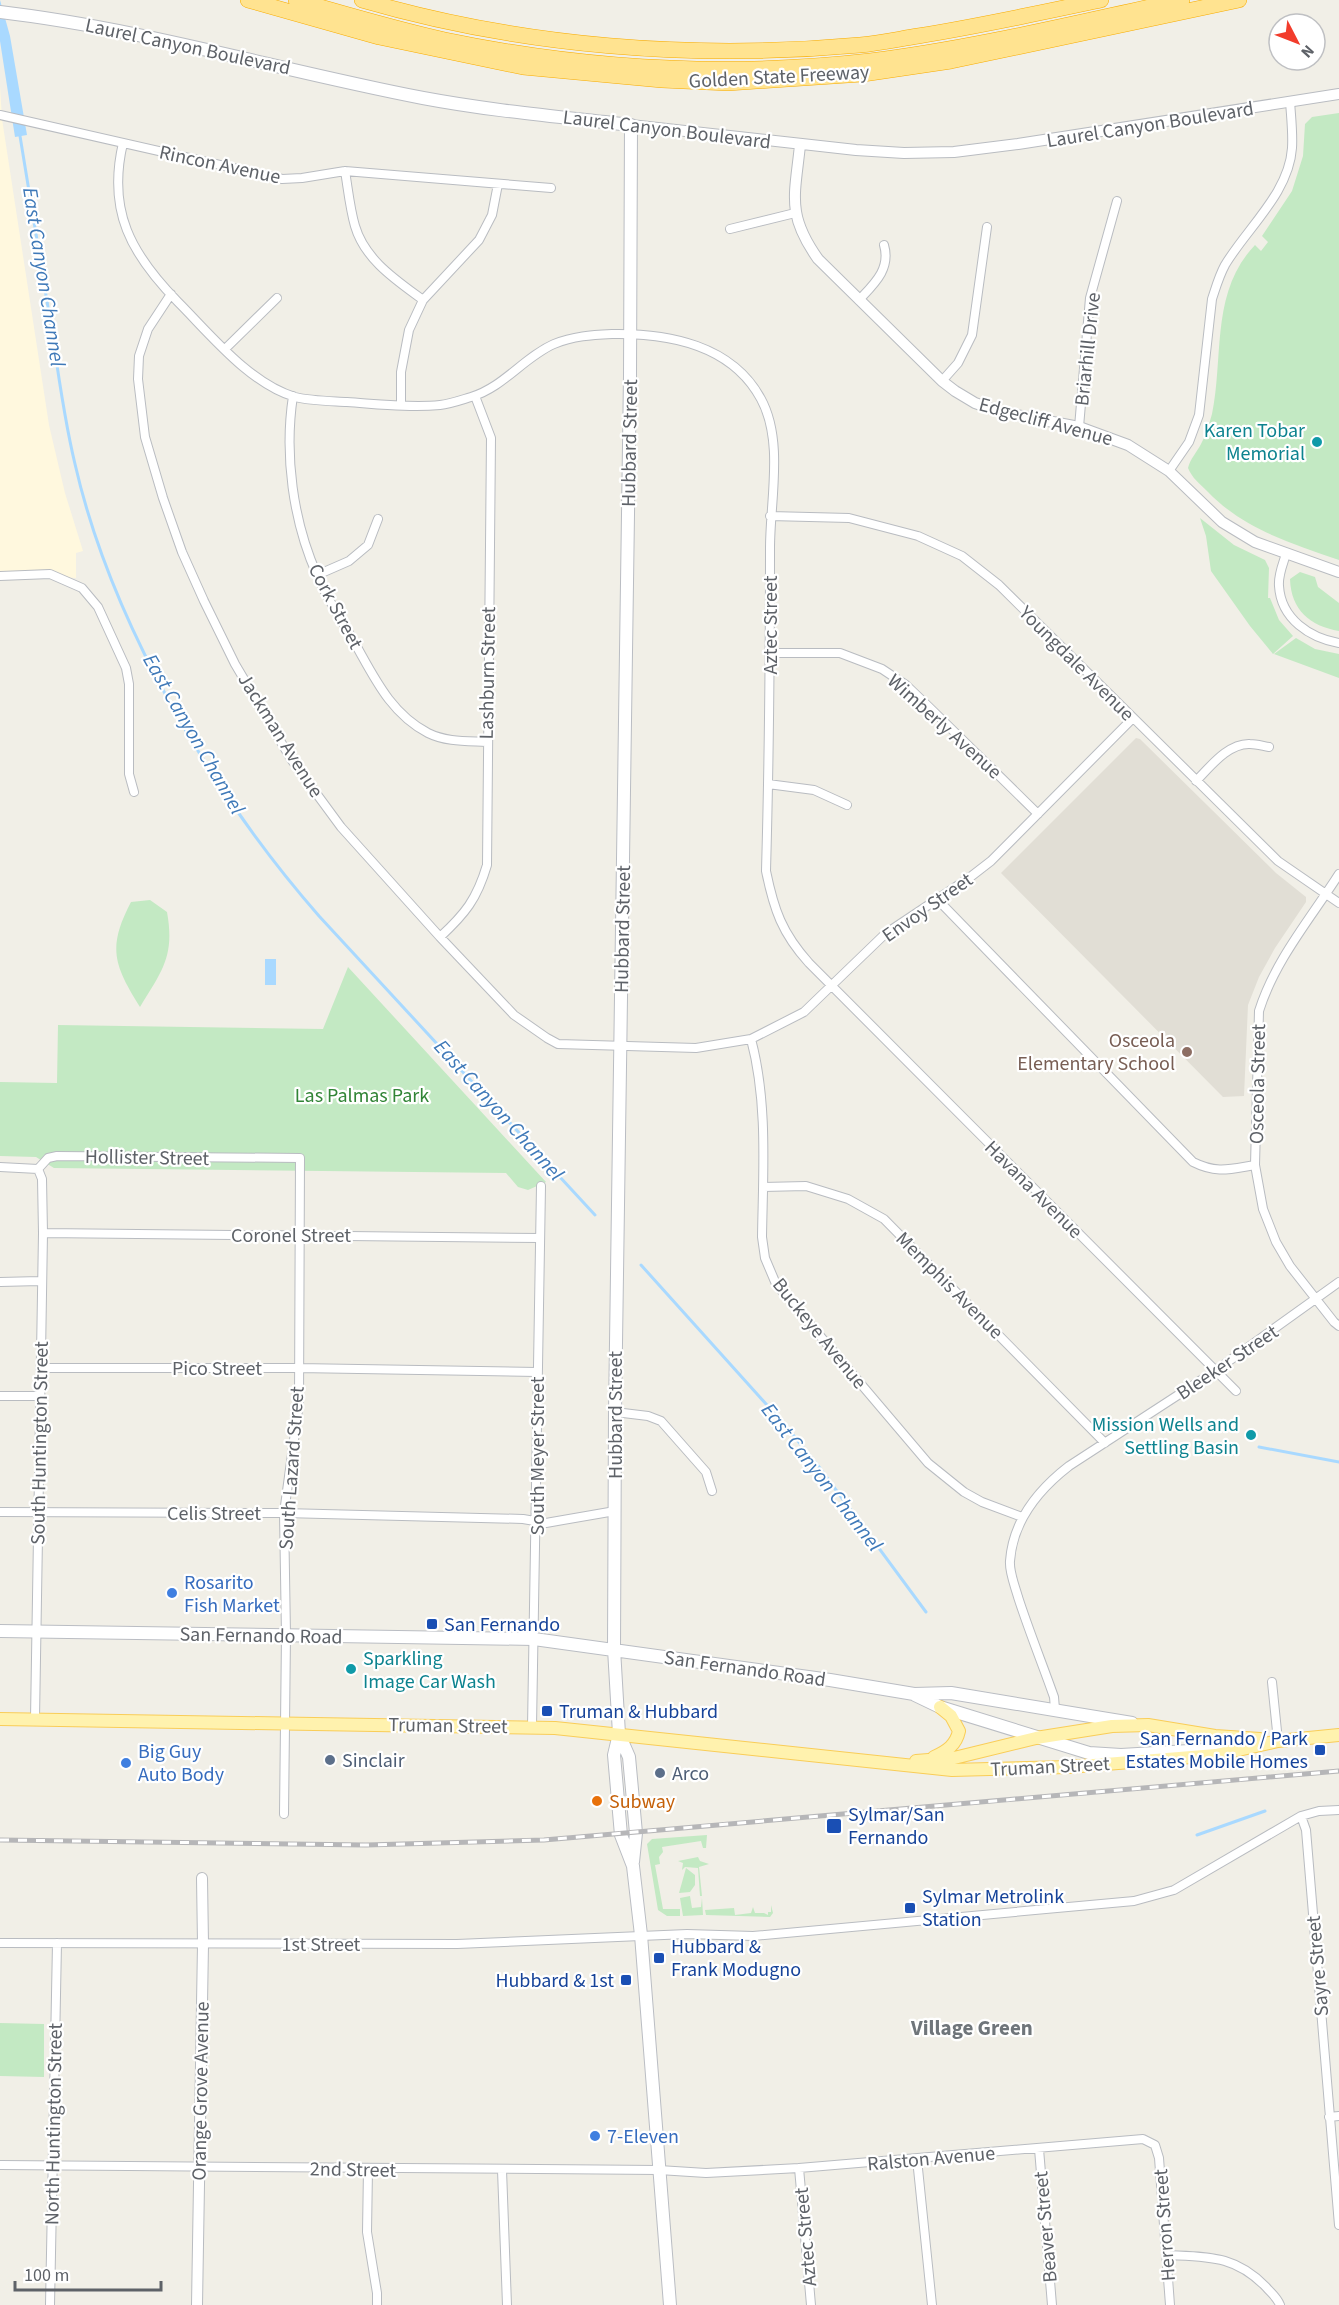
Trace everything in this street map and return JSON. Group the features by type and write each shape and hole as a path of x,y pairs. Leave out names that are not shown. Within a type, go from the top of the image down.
{"highway":[{"name":"Golden State Freeway","path":"248,0 379,37 523,67 615,77 728,82 840,76 951,61 1239,0"},
{"path":"296,0 444,40 599,64 701,69 801,66 880,59 983,42 1182,0"},
{"path":"327,0 486,39 633,58 740,61 881,52 978,36 990,24"},
{"name":"Golden State Freeway","path":"362,0 487,29 563,40 650,48 733,51 852,45 990,24 1101,0"}],"main road":[{"name":"Laurel Canyon Boulevard","path":"0,12 83,23 425,98 528,113 631,124"},
{"name":"Hubbard Street","path":"631,124 615,1412 614,1649 619,1734 614,1755 621,1835 633,1866"},
{"name":"San Fernando Road","path":"0,1631 534,1639 830,1680 914,1694 951,1693 1215,1736 1278,1741"},
{"name":"San Fernando Road","path":"914,1694 940,1707 1036,1738 1079,1751 1110,1755 1241,1748 1278,1741 1339,1735"},
{"path":"930,1759 948,1750 959,1731 951,1716 940,1707"},
{"name":"Truman Street","path":"0,1719 532,1726 952,1770 1069,1767 1216,1755 1241,1748"},
{"name":"Truman Street","path":"894,1763 954,1758 1036,1738 1092,1728 1148,1725"},
{"name":"Hubbard Street","path":"619,1734 629,1757 636,1833 633,1866"},
{"path":"633,1866 641,1935 670,2305"}],"street":[{"name":"Laurel Canyon Boulevard","path":"631,124 800,145 904,153 954,152 1339,94"},
{"path":"1169,471 1189,442 1199,415 1212,299 1217,282 1225,266 1274,196 1284,177 1292,149 1290,102"},
{"name":"Rincon Avenue","path":"0,115 282,179 345,171 551,188"},
{"name":"Aztec Street","path":"123,143 119,157 118,196 124,226 142,260 171,294 225,349 264,382 293,396 401,405 441,405 475,396 495,387 554,344 584,335 630,334 678,339 705,348 727,360 745,376 762,399 770,421 775,448 770,516 766,872 772,899 791,943 832,987"},
{"name":"Edgecliff Avenue","path":"800,145 794,203 804,239 818,259 942,381 975,403 1001,412 1079,427 1128,445 1169,471 1222,522 1255,542 1339,572"},
{"path":"345,171 355,227 366,248 385,272 423,300"},
{"path":"401,405 401,372 409,330 423,300 479,240 492,215 498,184"},
{"name":"Briarhill Drive","path":"1079,427 1090,298 1117,201"},
{"path":"730,229 795,213"},
{"path":"942,381 958,363 972,335 987,226"},
{"path":"859,300 879,278 887,254 884,245"},
{"name":"Jackman Avenue","path":"171,294 148,329 139,356 138,379 145,437 182,552 235,663 291,759 341,827 514,1015 558,1044 621,1045"},
{"path":"225,349 278,298"},
{"name":"Cork Street","path":"293,396 290,460 297,517 317,575 386,698 404,717 430,734 452,740 486,742"},
{"name":"Lashburn Street","path":"440,937 469,908 480,888 487,865 486,742 490,438 475,396"},
{"name":"Youngdale Avenue","path":"770,516 849,518 918,536 962,556 999,585 1278,861 1339,903"},
{"path":"317,575 349,561 368,545 378,519"},
{"path":"1286,554 1279,585 1288,613 1299,626 1314,636 1339,643"},
{"path":"0,576 50,574 82,588 98,607 126,668 129,684 129,774 134,792"},
{"name":"Wimberly Avenue","path":"770,653 840,653 882,669 906,685 929,706 1038,814"},
{"name":"Envoy Street","path":"621,1045 696,1048 751,1039 796,1018 832,987 885,934 980,870 1133,718"},
{"path":"1196,781 1233,748 1248,744 1269,747"},
{"path":"768,784 814,790 847,805"},
{"name":"Osceola Street","path":"1339,874 1282,959 1266,987 1259,1011 1255,1165 1263,1209 1276,1242 1290,1266 1339,1326"},
{"path":"937,899 1193,1162 1207,1169 1222,1171 1255,1165"},
{"name":"Havana Avenue","path":"832,987 1236,1391"},
{"name":"Buckeye Avenue","path":"751,1039 760,1080 762,1237 765,1258 777,1284 928,1463 964,1492 982,1502 1022,1517"},
{"name":"Hollister Street","path":"38,1169 48,1158 54,1156 300,1158"},
{"name":"South Lazard Street","path":"284,1814 286,1635 284,1513 299,1402 300,1158"},
{"path":"0,1167 38,1169"},
{"name":"South Huntington Street","path":"35,1719 40,1281 43,1233 42,1176 38,1169"},
{"name":"South Meyer Street","path":"532,1726 541,1186"},
{"name":"Memphis Avenue","path":"763,1187 806,1186 848,1199 884,1219 1105,1443"},
{"name":"Coronel Street","path":"43,1233 540,1238"},
{"path":"0,1282 40,1281"},
{"name":"Bleeker Street","path":"1055,1709 1054,1696 1026,1623 1010,1562 1022,1517 1047,1483 1215,1371 1339,1282"},
{"name":"Pico Street","path":"40,1368 298,1368 537,1372"},
{"path":"0,1396 40,1396"},
{"path":"615,1412 648,1416 661,1421 706,1472 712,1491"},
{"name":"Celis Street","path":"0,1512 284,1513 546,1522 615,1511"},
{"path":"1272,1682 1278,1741"},
{"path":"1301,1816 1339,1810"},
{"name":"1st Street","path":"0,1942 457,1944 641,1935 764,1935 1134,1900 1174,1890 1301,1816"},
{"name":"Sayre Street","path":"1301,1816 1306,1830 1339,2225"},
{"name":"Orange Grove Avenue","path":"198,2305 202,1878"},
{"name":"North Huntington Street","path":"50,2305 57,1943"},
{"path":"1329,2116 1339,2116"},
{"name":"Ralston Avenue","path":"706,2173 917,2159 1136,2139 1146,2139 1155,2145"},
{"name":"Herron Street","path":"1155,2145 1160,2163 1170,2305"},
{"name":"Beaver Street","path":"1039,2149 1052,2305"},
{"path":"917,2159 932,2305"},
{"name":"2nd Street","path":"0,2165 659,2170 706,2173"},
{"name":"Aztec Street","path":"799,2168 811,2305"},
{"path":"368,2169 367,2232 377,2305"},
{"path":"502,2170 507,2305"},
{"path":"1167,2255 1220,2258 1252,2273 1278,2299 1280,2305"}],"shaded area":[{"path":"0,86 2,119 49,425 65,493 83,551 76,553 76,578 0,572"},
{"path":"1136,738 1140,739 1276,873 1306,897 1306,902 1275,948 1259,977 1248,1005 1244,1096 1223,1097 1001,873"}],"green space":[{"path":"1339,113 1339,560 1303,548 1253,526 1222,505 1199,484 1188,468 1204,437 1212,414 1221,326 1231,283 1241,263 1255,245 1261,251 1268,242 1262,236 1292,191 1303,156 1305,124 1312,117"},
{"path":"1200,518 1234,545 1265,560 1269,568 1268,598 1279,620 1293,636 1273,654 1211,571 1206,536"},
{"path":"1300,572 1315,577 1318,587 1339,603 1339,631 1311,621 1298,608 1291,590 1290,579"},
{"path":"1296,638 1315,649 1339,654 1339,678 1274,654"},
{"path":"150,900 167,912 168,952 160,973 140,1007 119,967 116,944 123,918 131,902"},
{"name":"Las Palmas Park","path":"348,967 546,1182 528,1190 518,1187 506,1173 54,1168 36,1157 0,1156 0,1082 57,1083 58,1025 323,1029"},
{"path":"707,1835 706,1848 703,1848 701,1841 662,1847 663,1852 659,1857 660,1864 655,1865 663,1909 680,1909 680,1916 667,1916 658,1910 647,1844 652,1839"},
{"path":"698,1857 700,1861 709,1864 699,1867 702,1896 700,1896 698,1868 685,1867 682,1870 683,1863 678,1861"},
{"path":"686,1868 695,1875 695,1885 690,1892 679,1893"},
{"path":"690,1896 692,1908 701,1907 702,1898 703,1915 683,1916 680,1898"},
{"path":"771,1905 773,1913 770,1917 706,1915 705,1910 734,1908 735,1915 751,1913 753,1907 755,1913 768,1915 768,1912 771,1912"},
{"path":"0,2023 44,2024 44,2077 0,2076"}],"water":[{"path":"0,0 10,36 27,135 15,137 0,41"},
{"path":"265,959 276,959 276,985 265,985"}],"waterway":[{"name":"East Canyon Channel","path":"20,136 75,464 91,524 113,584 170,703 204,761 279,868 319,916 595,1215"},
{"name":"East Canyon Channel","path":"641,1265 785,1425 819,1467 926,1612"},
{"path":"1259,1447 1339,1462"},
{"name":"East Canyon Channel","path":"1197,1835 1265,1811"}],"railway":[{"path":"0,1840 366,1845 544,1840 1339,1771"}],"place":[{"name":"Karen Tobar Memorial","path":"1317,442"},
{"name":"Osceola Elementary School","path":"1187,1052"},
{"name":"Mission Wells and Settling Basin","path":"1251,1435"},
{"name":"Rosarito Fish Market","path":"172,1593"},
{"name":"San Fernando","path":"432,1624"},
{"name":"Sparkling Image Car Wash","path":"351,1669"},
{"name":"Truman & Hubbard","path":"547,1711"},
{"name":"San Fernando / Park Estates Mobile Homes","path":"1320,1750"},
{"name":"Sinclair","path":"330,1760"},
{"name":"Big Guy Auto Body","path":"126,1763"},
{"name":"Arco","path":"660,1773"},
{"name":"Subway","path":"597,1801"},
{"name":"Sylmar/San Fernando","path":"834,1826"},
{"name":"Sylmar Metrolink Station","path":"910,1908"},
{"name":"Hubbard & Frank Modugno","path":"659,1958"},
{"name":"Hubbard & 1st","path":"626,1980"},
{"name":"7-Eleven","path":"595,2136"}],"district":[{"name":"Village Green","path":"972,2028"}]}
